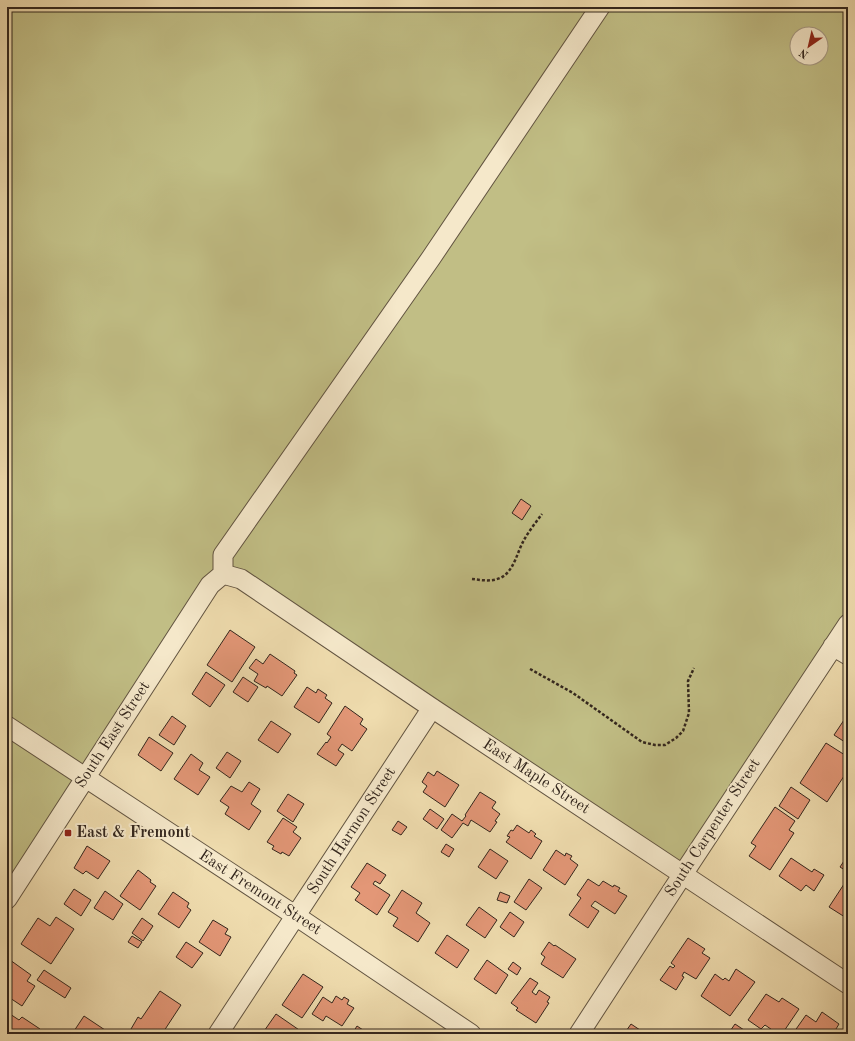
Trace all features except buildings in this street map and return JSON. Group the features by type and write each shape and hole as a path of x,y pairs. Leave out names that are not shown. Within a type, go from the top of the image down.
{"street":[{"path":"223,574 224,555 431,258 600,7"},
{"name":"East Maple Street","path":"223,574 241,579 432,708 848,984"},
{"name":"South East Street","path":"7,899 210,585 223,574"},
{"name":"South Carpenter Street","path":"579,1034 683,874 840,651 848,624"},
{"name":"South Harmon Street","path":"218,1034 432,708"},
{"name":"East Fremont Street","path":"7,726 296,916 471,1034"}],"path":[{"path":"472,579 492,580 500,578 506,573 512,565 524,540 542,514"},
{"path":"530,669 573,693 642,742 656,746 665,745 676,738 683,731 689,713 688,681 694,668"}],"shaded area":[{"path":"7,7 848,7 848,626 683,874 223,574 7,899"}],"place":[{"name":"East & Fremont","path":"68,833"}]}
